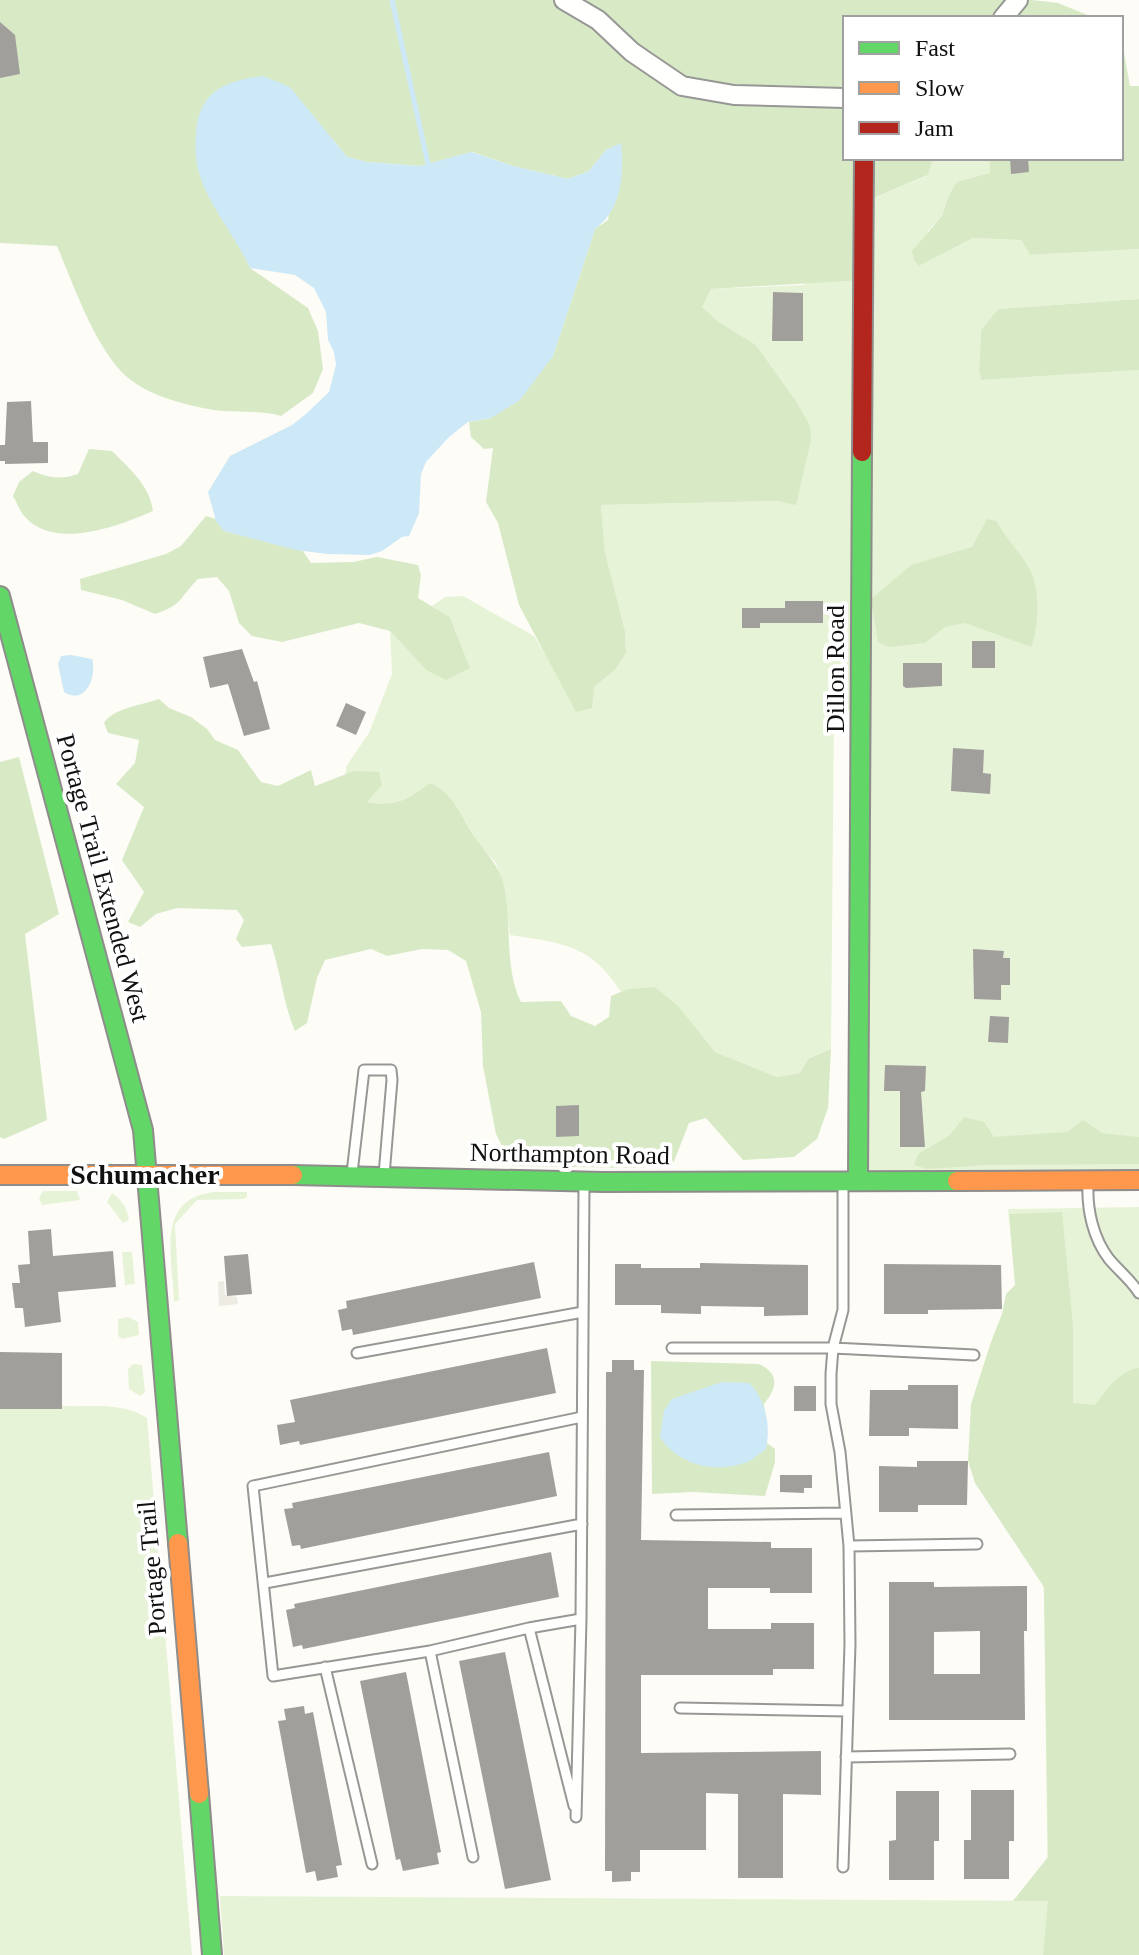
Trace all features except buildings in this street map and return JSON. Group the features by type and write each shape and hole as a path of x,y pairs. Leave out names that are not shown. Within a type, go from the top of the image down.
{"street":[{"path":"564,0 598,20 632,52 682,86 734,95 843,98"},
{"path":"1005,16 1018,0"},
{"name":"Dillon Road","path":"851,1180 864,160"},
{"name":"Portage Trail Extended West","path":"0,596 143,1130 146,1176"},
{"name":"Northampton Road","path":"0,1175 584,1181 1139,1180"},
{"name":"Portage Trail","path":"146,1176 212,1955"}],"lane":[{"path":"352,1177 364,1070 385,1068 391,1070 392,1080 384,1177"},
{"path":"843,1867 849,1546 840,1452 831,1404 833,1348 843,1310 851,1180"},
{"path":"529,1628 576,1817 581,1619 584,1181"},
{"path":"1088,1181 1087,1205 1092,1225 1108,1258 1139,1293"},
{"path":"357,1353 583,1312"},
{"path":"672,1348 833,1348 974,1355"},
{"path":"581,1619 430,1651 273,1676 253,1486 582,1417"},
{"path":"676,1515 845,1513"},
{"path":"265,1583 582,1524"},
{"path":"849,1546 977,1544"},
{"path":"430,1651 473,1857"},
{"path":"325,1667 372,1864"},
{"path":"680,1708 848,1711"},
{"path":"846,1757 1010,1754"}],"green space":[{"path":"0,0 1032,0 1058,3 1090,16 843,16 843,160 932,160 928,175 864,202 863,280 711,289 702,307 719,322 756,345 810,426 811,440 796,505 777,501 601,505 605,552 625,631 626,653 615,670 594,687 592,708 576,712 519,605 498,523 486,502 493,448 484,449 471,437 469,422 491,418 553,356 595,229 608,220 621,144 606,150 589,171 568,179 472,152 420,166 367,162 347,157 334,141 213,202 250,268 308,308 318,331 323,369 313,393 281,416 198,407 145,389 116,365 95,334 57,246 0,243"},
{"path":"1123,47 1130,86 1139,86 1139,249 1030,255 1021,240 973,238 919,266 912,251 942,216 957,182 990,173 989,160 1123,160"},
{"path":"932,160 989,160 990,173 949,195 942,216 928,231 919,266 973,238 1021,240 1030,255 1139,249 1139,299 998,309 981,330 979,371 981,380 1139,370 1139,1180 858,1179 861,710 834,711 831,1049 808,1059 800,1073 777,1077 715,1052 697,1033 628,989 621,992 598,964 573,948 510,935 503,884 496,863 478,843 458,809 430,783 400,801 386,804 367,802 345,775 347,765 369,733 392,674 390,631 426,670 470,668 450,617 432,606 445,597 463,596 534,636 563,683 576,712 594,687 615,670 626,653 625,631 605,552 601,505 777,501 796,504 796,401 756,345 719,322 701,306 711,289 804,285 864,202 927,176"},
{"path":"1139,299 1139,370 981,380 981,330 998,309"},
{"path":"89,449 112,451 143,486 153,511 88,532 54,533 39,528 26,518 13,496 19,482 33,471 55,477 78,474"},
{"path":"206,516 216,519 224,531 303,551 311,563 353,562 377,557 418,565 421,575 418,598 450,617 470,668 446,680 426,670 390,631 359,623 282,642 252,636 239,623 229,591 217,577 198,579 176,604 155,614 122,600 81,590 80,579 166,554 181,546"},
{"path":"987,519 996,521 1032,574 1037,617 1031,647 965,623 945,627 925,643 889,647 878,642 871,599 911,565 972,547"},
{"path":"159,699 169,708 191,717 207,729 215,740 238,750 261,782 278,786 311,770 315,786 354,771 379,772 382,785 367,802 386,804 401,801 430,783 443,791 502,877 512,974 521,1002 561,1001 571,1016 595,1026 609,1017 611,996 628,989 655,987 679,1007 715,1052 777,1077 800,1073 808,1059 831,1049 828,1108 817,1139 794,1157 743,1160 706,1118 689,1123 673,1164 638,1168 512,1166 496,1134 483,1066 481,1012 466,961 448,950 422,949 387,956 371,949 325,960 317,978 307,1023 295,1031 271,944 242,947 236,939 244,920 237,910 177,908 156,914 140,927 128,922 144,892 122,860 144,807 116,784 135,763 139,740 108,733 104,723 121,710"},
{"path":"19,757 59,914 25,934 47,1120 4,1139 0,1137 0,762"},
{"path":"964,1117 984,1122 994,1137 1067,1132 1083,1120 1102,1133 1139,1137 1139,1164 988,1165 927,1169 914,1165 918,1154 950,1135"},
{"path":"43,1191 77,1191 80,1200 42,1205 39,1198"},
{"path":"215,1192 247,1192 247,1197 197,1200 175,1224 179,1300 174,1302 170,1250 175,1218 183,1206 196,1197"},
{"path":"112,1193 127,1211 129,1220 123,1223 107,1202"},
{"path":"1139,1207 1139,1955 224,1955 220,1896 1048,1901 1044,1595 1008,1209"},
{"path":"1062,1212 1073,1325 1073,1403 1095,1405 1119,1377 1139,1368 1139,1955 1043,1955 1048,1901 1013,1901 1048,1857 1044,1587 975,1483 968,1461 971,1404 1006,1294 1015,1285 1009,1214"},
{"path":"122,1252 132,1252 135,1284 125,1285"},
{"path":"128,1317 138,1322 139,1335 122,1339 118,1336 118,1319"},
{"path":"651,1361 759,1364 770,1372 774,1387 764,1404 767,1443 775,1449 775,1462 765,1496 693,1492 652,1494"},
{"path":"133,1364 142,1365 145,1392 140,1396 129,1389 128,1369"},
{"path":"117,1407 147,1418 192,1955 0,1955 0,1409"}],"shaded area":[{"path":"224,1281 225,1295 237,1297 238,1304 219,1306 218,1282"}],"water":[{"path":"263,76 290,87 347,157 367,162 420,166 471,152 568,179 589,171 606,150 621,143 621,179 616,202 595,229 553,356 520,400 491,418 468,422 426,462 421,474 419,513 409,536 370,555 296,550 224,531 216,521 208,492 230,456 292,425 329,392 336,365 328,340 326,312 314,288 295,275 250,268 210,200 198,171 196,133 202,107 208,98 226,85"},
{"path":"61,656 92,659 91,681 78,695 64,692 58,664"},
{"path":"722,1382 749,1383 755,1389 766,1413 766,1449 750,1461 709,1467 676,1454 660,1437 664,1411 672,1399"}],"waterway":[{"path":"392,0 428,164"}],"traffic: fast":[{"path":"858,1179 862,452"},
{"path":"0,596 143,1130 178,1543"},
{"path":"293,1175 603,1182 957,1181"},
{"path":"199,1794 212,1955"}],"traffic: slow":[{"path":"0,1175 293,1175"},
{"path":"957,1181 1139,1180"},
{"path":"178,1543 199,1794"}],"traffic: jam":[{"path":"862,452 864,160"}],"district":[{"name":"Schumacher","path":"145,1174"}]}
